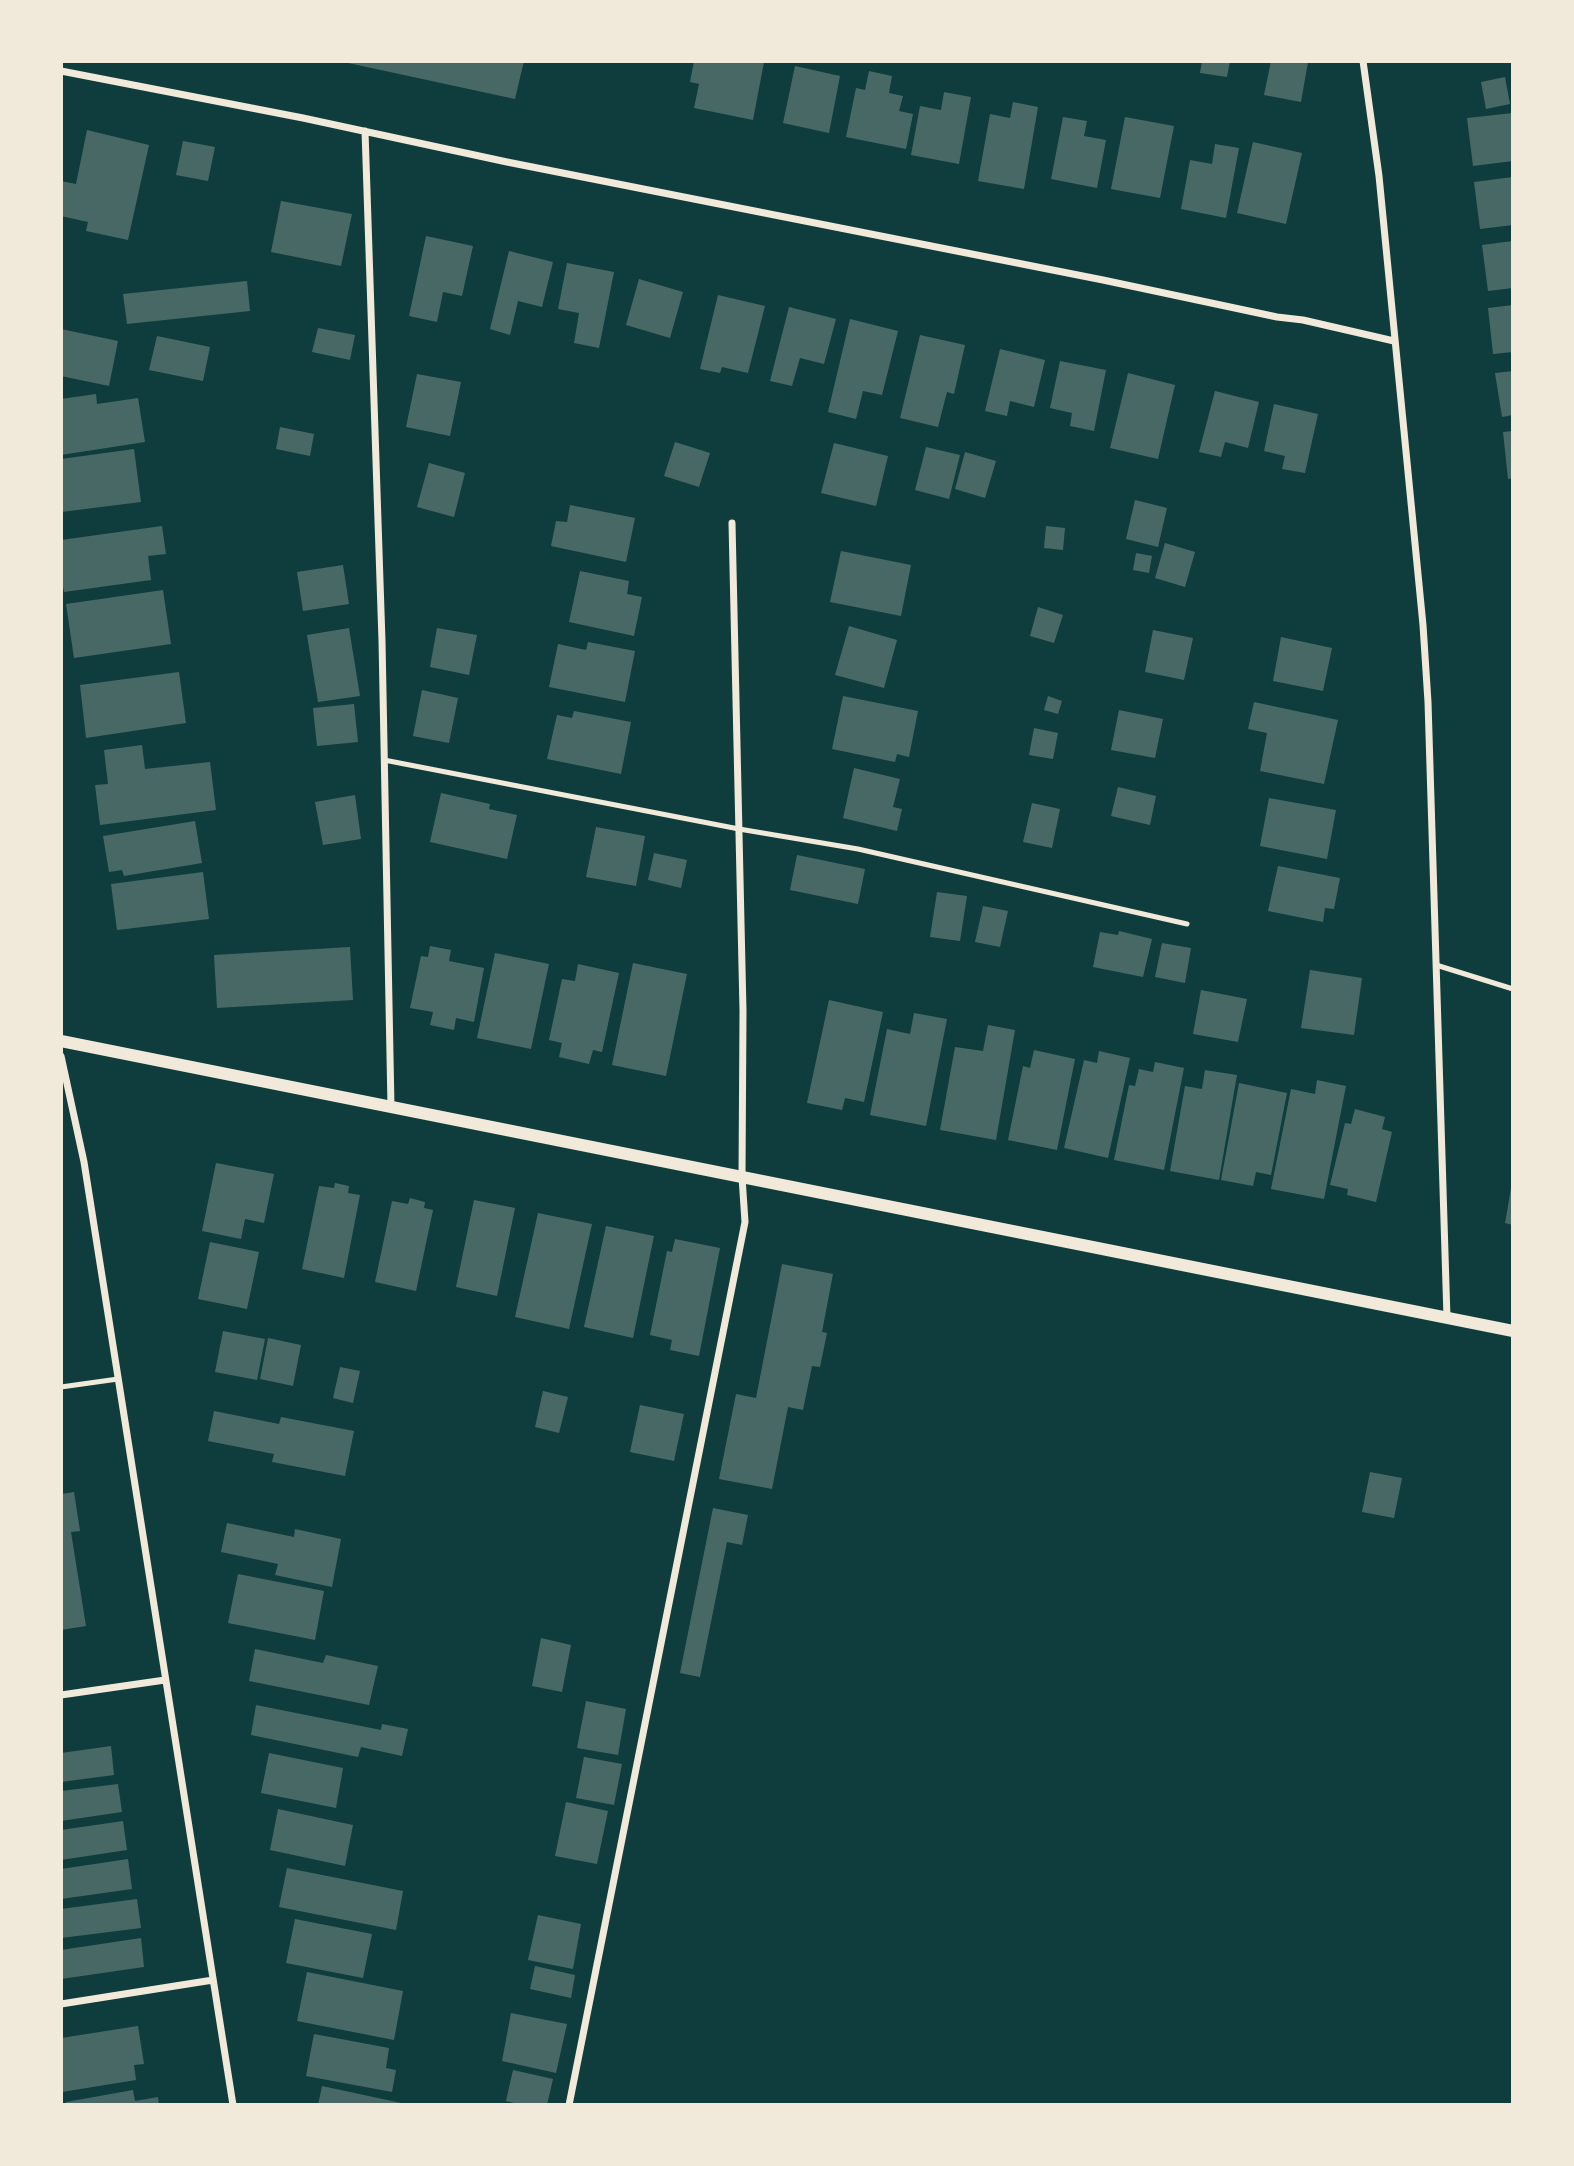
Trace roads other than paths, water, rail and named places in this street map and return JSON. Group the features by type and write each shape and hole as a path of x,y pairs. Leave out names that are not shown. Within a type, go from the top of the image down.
{"street":[{"path":"1363,61 1379,176 1423,625 1428,702 1447,1318"},
{"path":"61,71 1090,277 1277,317 1303,320 1394,341"},
{"path":"365,131 382,641 391,1107"},
{"path":"569,2105 745,1222 742,1177 743,1011 732,523"},
{"path":"61,1041 1513,1331"},
{"path":"61,1056 84,1162 233,2105"},
{"path":"61,1695 166,1680"},
{"path":"61,2004 213,1980"}],"lane":[{"path":"384,760 739,829 858,849 1187,924"},
{"path":"1436,965 1513,989"},
{"path":"61,1387 118,1379"}]}
